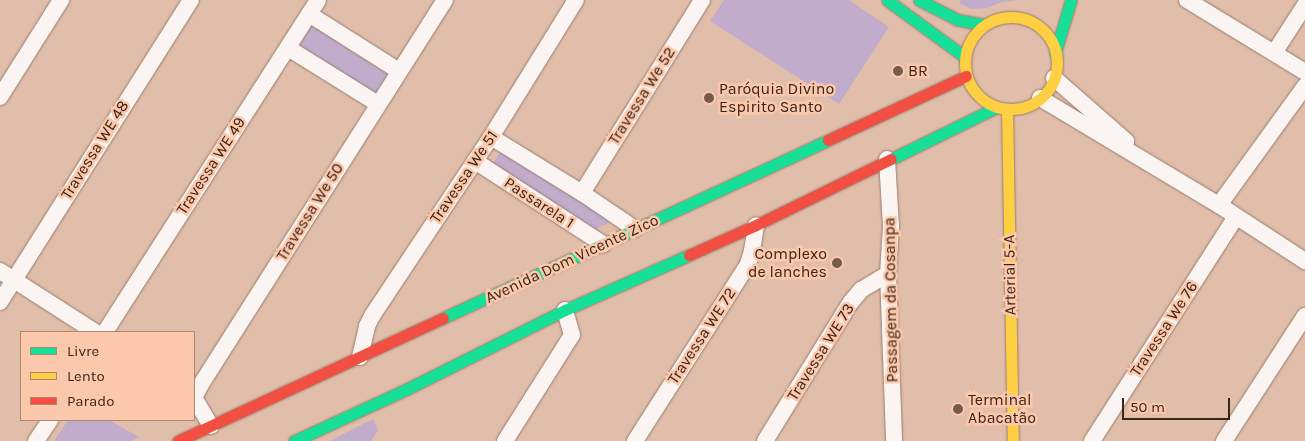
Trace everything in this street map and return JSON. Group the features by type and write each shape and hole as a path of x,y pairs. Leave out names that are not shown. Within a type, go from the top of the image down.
{"main road":[{"path":"887,0 965,57"},
{"path":"919,0 944,14 971,23 985,25"},
{"path":"294,441 405,390 565,310 756,225 887,159 1002,108 1025,107 1040,98 1054,78 1055,53 1072,0"},
{"path":"1002,108 978,95 966,76 965,57 972,39 985,25 1017,13 1041,28 1051,42 1055,53"},
{"name":"Avenida Dom Vicente Zico","path":"178,441 966,76"},
{"name":"Arterial 5-A","path":"1002,108 1013,441"}],"street":[{"path":"0,97 61,0"},
{"name":"Travessa WE 48","path":"0,302 191,0"},
{"name":"Travessa WE 49","path":"106,331 318,0"},
{"name":"Travessa We 50","path":"195,396 445,0"},
{"name":"Travessa We 51","path":"360,357 369,321 491,138 576,0"},
{"name":"Travessa We 52","path":"582,193 702,0"},
{"path":"944,14 953,0"},
{"path":"1187,0 1305,72"},
{"path":"1274,53 1305,5"},
{"path":"309,14 399,71"},
{"path":"288,48 378,104"},
{"path":"1054,78 1156,167"},
{"path":"1219,206 1305,86"},
{"path":"1040,98 1156,167 1305,261"},
{"path":"491,138 582,193 635,229"},
{"name":"Passagem da Cosanpa","path":"887,159 891,226 888,274 894,441"},
{"name":"Passarela 1","path":"475,161 603,244"},
{"name":"Travessa We 76","path":"1092,441 1236,217"},
{"name":"Travessa WE 72","path":"635,441 748,264 756,225"},
{"path":"0,271 93,331"},
{"name":"Travessa WE 73","path":"765,441 851,302 861,290 888,274"},
{"path":"505,441 572,335 565,310"},
{"path":"1224,441 1305,316"},
{"name":"Travessa We 50","path":"195,400 211,426"},
{"path":"36,441 49,421"}],"shaded area":[{"path":"724,0 849,0 889,27 839,104 710,21"},
{"path":"961,0 1018,0 1002,2 987,8 971,9 959,3"},
{"path":"310,24 388,75 375,94 297,43"},
{"path":"504,147 612,221 593,230 492,165"},
{"path":"373,419 378,430 371,441 329,441"},
{"path":"67,421 111,421 139,437 131,441 54,441"}],"traffic: fast":[{"path":"887,0 965,57"},
{"path":"919,0 958,20 985,25"},
{"path":"1055,53 1071,0"},
{"path":"891,159 997,107"},
{"path":"443,318 828,140"},
{"path":"294,441 405,390 565,310 689,255"}],"traffic: slow":[{"path":"1011,17 1028,21 1043,31 1053,46 1057,63 1053,80 1043,95 1028,105 1011,109 994,105 979,95 969,80 965,63 969,46 979,31 994,21 1011,17"},
{"path":"1007,109 1013,441"}],"traffic: jam":[{"path":"828,140 966,76"},
{"path":"689,255 756,225 891,159"},
{"path":"178,441 443,318"}],"place":[{"name":"BR","path":"898,71"},
{"name":"Paróquia Divino Espirito Santo","path":"709,98"},
{"name":"Complexo de lanches","path":"837,263"},
{"name":"Terminal Abacatão","path":"958,409"}]}
